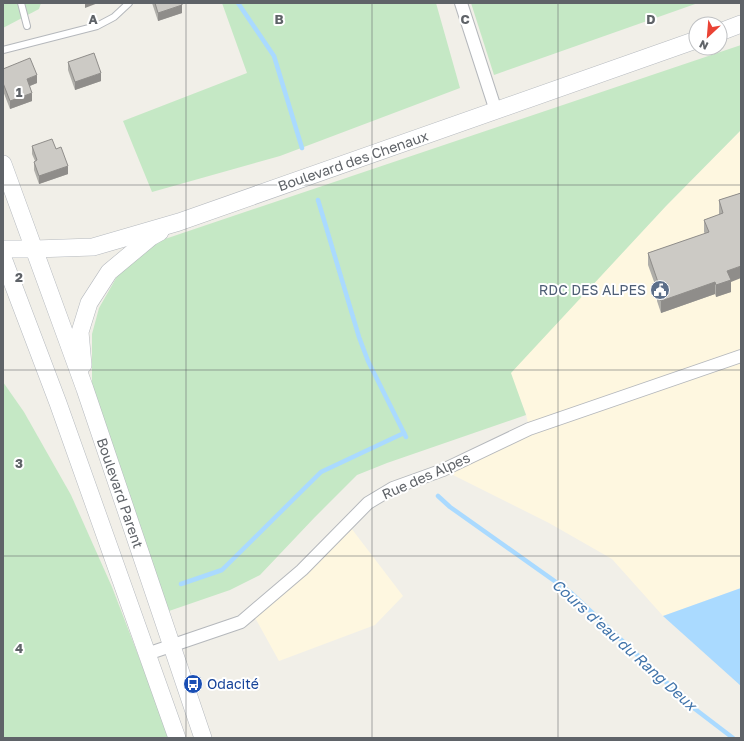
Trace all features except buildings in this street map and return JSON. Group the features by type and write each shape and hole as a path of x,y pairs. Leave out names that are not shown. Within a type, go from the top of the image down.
{"street":[{"path":"461,3 496,111"},
{"path":"728,29 741,24"},
{"name":"Boulevard des Chenaux","path":"3,249 93,247 179,222 688,43"},
{"name":"Boulevard Parent","path":"3,164 35,249 84,389 203,738"},
{"path":"84,389 80,332 89,302 109,272 151,237 179,222"},
{"name":"Boulevard Parent","path":"3,258 58,403 177,738"},
{"name":"Rue des Alpes","path":"147,654 241,622 302,570 368,503 393,488 443,470 529,429 741,356"}],"lane":[{"path":"21,3 27,26"},
{"path":"3,50 97,26 114,17 129,3"}],"shaded area":[{"path":"741,130 741,588 663,616 612,559 549,523 443,470 529,429 526,414 510,373 666,206"},
{"path":"348,524 403,596 375,625 279,661 252,612"}],"green space":[{"path":"3,3 41,3 39,9 3,28"},
{"path":"222,3 436,3 460,88 280,156 152,192 123,121 247,73"},
{"path":"471,3 698,3 494,75"},
{"path":"741,45 741,130 666,206 511,373 526,415 387,463 357,475 260,575 230,590 169,611 92,393 92,334 99,308 119,273 159,241 708,56 728,56 728,49"},
{"path":"3,382 24,412 71,495 112,587 170,738 3,738"}],"water":[{"path":"741,588 741,686 663,616"}],"waterway":[{"name":"Cours d'eau du Rang Deux","path":"238,3 274,56 302,148"},
{"name":"Cours d'eau du Rang Deux","path":"318,200 359,337 368,361 406,437"},
{"path":"181,584 222,570 321,472 404,433"},
{"name":"Cours d'eau du Rang Deux","path":"438,496 450,507 570,592 695,709 733,738"}],"place":[{"name":"RDC DES ALPES","path":"660,290"},
{"name":"Odacité","path":"193,684"}]}
